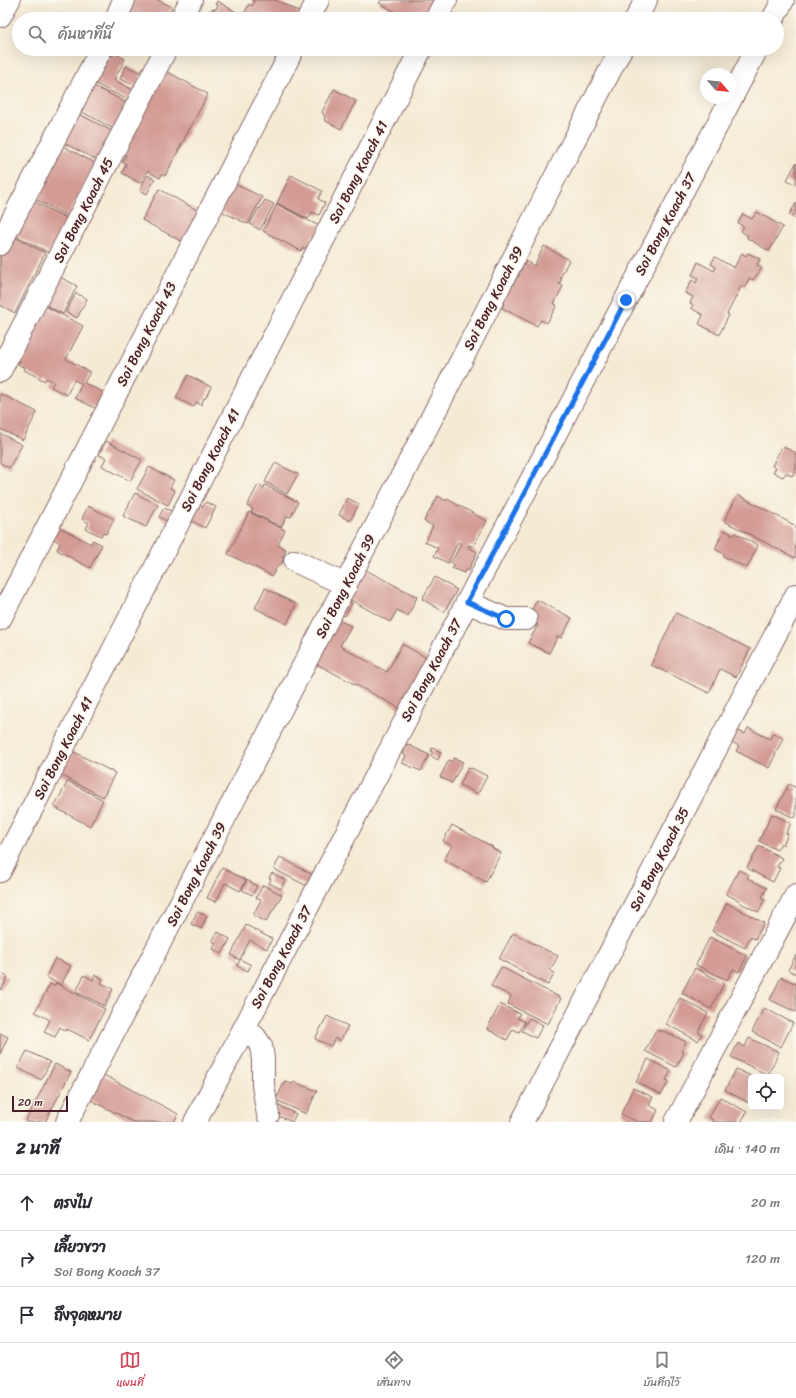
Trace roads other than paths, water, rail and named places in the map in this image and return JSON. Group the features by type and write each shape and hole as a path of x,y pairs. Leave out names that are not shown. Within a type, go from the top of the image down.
{"street":[{"path":"0,16 9,0"},
{"path":"119,12 124,0"},
{"path":"185,12 191,0"},
{"path":"312,12 318,0"},
{"path":"440,12 446,0"},
{"path":"640,12 646,0"},
{"path":"777,12 783,0"},
{"path":"0,244 97,56"},
{"name":"Soi Bong Koach 45","path":"0,371 159,56"},
{"name":"Soi Bong Koach 43","path":"0,619 289,56"},
{"name":"Soi Bong Koach 41","path":"0,871 417,56"},
{"name":"Soi Bong Koach 39","path":"67,1122 617,56"},
{"name":"Soi Bong Koach 37","path":"195,1122 754,56"},
{"path":"295,561 346,584"},
{"name":"Soi Bong Koach 35","path":"522,1122 796,595"},
{"path":"467,602 506,619 526,619"},
{"path":"676,1122 796,895"},
{"path":"244,1029 255,1037 261,1046 263,1059 263,1085 268,1115"}]}
